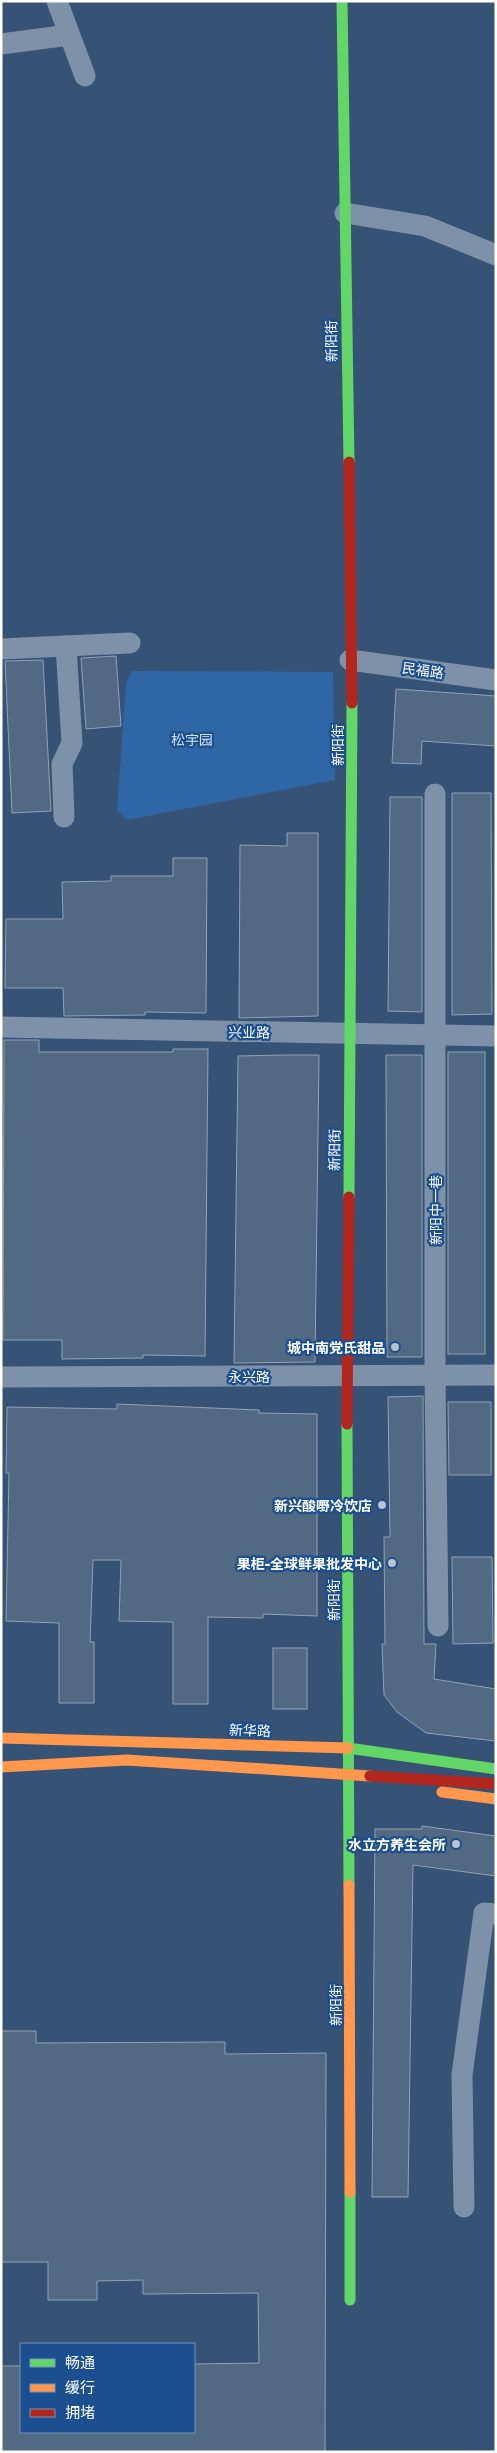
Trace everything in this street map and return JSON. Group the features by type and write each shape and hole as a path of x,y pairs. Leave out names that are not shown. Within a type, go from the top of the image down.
{"street":[{"path":"57,1 85,76"},
{"name":"新阳街","path":"342,1 352,738 347,1376 350,1780 350,2300"},
{"path":"1,44 70,34"},
{"path":"345,213 425,226 496,255"},
{"path":"1,649 130,643"},
{"path":"64,817 62,764 72,743 66,646"},
{"name":"民福路","path":"350,660 496,680"},
{"name":"新阳中一巷","path":"435,794 435,1375 438,1626"},
{"name":"兴业路","path":"1,1027 496,1036"},
{"name":"永兴路","path":"1,1377 496,1375"},
{"name":"新华路","path":"1,1738 349,1748 496,1769"},
{"path":"1,1767 127,1760 496,1784"},
{"path":"1,1767 350,1780 496,1799"},
{"path":"464,2206 462,2075 484,1913 496,1914"}],"green space":[{"name":"松宇园","path":"132,671 333,672 335,780 127,820 117,811 126,683"}],"building":[{"path":"116,656 121,726 86,729 81,658"},
{"path":"43,660 51,811 12,813 5,661"},
{"path":"396,689 496,696 496,746 422,741 421,764 392,763"},
{"path":"452,793 491,793 492,1014 452,1015"},
{"path":"390,797 422,797 422,1012 388,1011"},
{"path":"287,833 318,833 318,1016 239,1018 240,845 287,846"},
{"path":"173,858 207,858 206,1013 145,1012 145,1015 64,1016 63,988 5,988 6,919 63,919 62,882 111,881 111,876 173,876"},
{"path":"4,1040 39,1040 39,1052 173,1052 173,1049 208,1049 205,1356 143,1355 143,1358 62,1359 62,1340 3,1340"},
{"path":"448,1052 485,1052 485,1354 448,1354"},
{"path":"319,1055 315,1362 234,1363 238,1056"},
{"path":"386,1055 422,1055 422,1357 387,1357"},
{"path":"423,1396 424,1644 436,1644 434,1679 496,1689 496,1741 426,1733 397,1712 384,1695 382,1644 385,1644 384,1537 390,1537 388,1397"},
{"path":"448,1402 491,1402 491,1475 449,1475"},
{"path":"117,1404 259,1410 259,1413 317,1414 317,1616 263,1614 263,1618 208,1617 208,1704 173,1704 173,1622 119,1621 121,1560 93,1560 90,1642 94,1642 94,1703 59,1703 59,1623 6,1621 9,1473 6,1473 7,1407 117,1409"},
{"path":"452,1557 492,1557 493,1643 453,1644"},
{"path":"273,1648 307,1648 307,1709 273,1709"},
{"path":"422,1826 496,1836 496,1876 413,1865 408,2197 372,2197 375,1829 422,1829"},
{"path":"1,2031 36,2031 36,2043 225,2042 225,2054 326,2053 325,2452 1,2452 1,2366 20,2366 20,2433 195,2433 195,2364 259,2363 258,2293 143,2294 143,2280 97,2281 97,2300 48,2300 48,2262 1,2262"}],"traffic: fast":[{"path":"342,1 349,462"},
{"path":"349,1197 352,703"},
{"path":"347,1424 349,1885"},
{"path":"348,1748 496,1769"},
{"path":"350,2192 350,2300"}],"traffic: slow":[{"path":"1,1738 348,1748"},
{"path":"1,1767 127,1760 370,1776"},
{"path":"442,1792 496,1799"},
{"path":"349,1885 350,2192"}],"traffic: jam":[{"path":"349,462 352,703"},
{"path":"347,1424 349,1197"},
{"path":"370,1776 496,1784"}],"place":[{"name":"城中南党氏甜品","path":"395,1347"},
{"name":"新兴酸嘢冷饮店","path":"382,1505"},
{"name":"果柜-全球鲜果批发中心","path":"392,1563"},
{"name":"水立方养生会所","path":"456,1844"}]}
